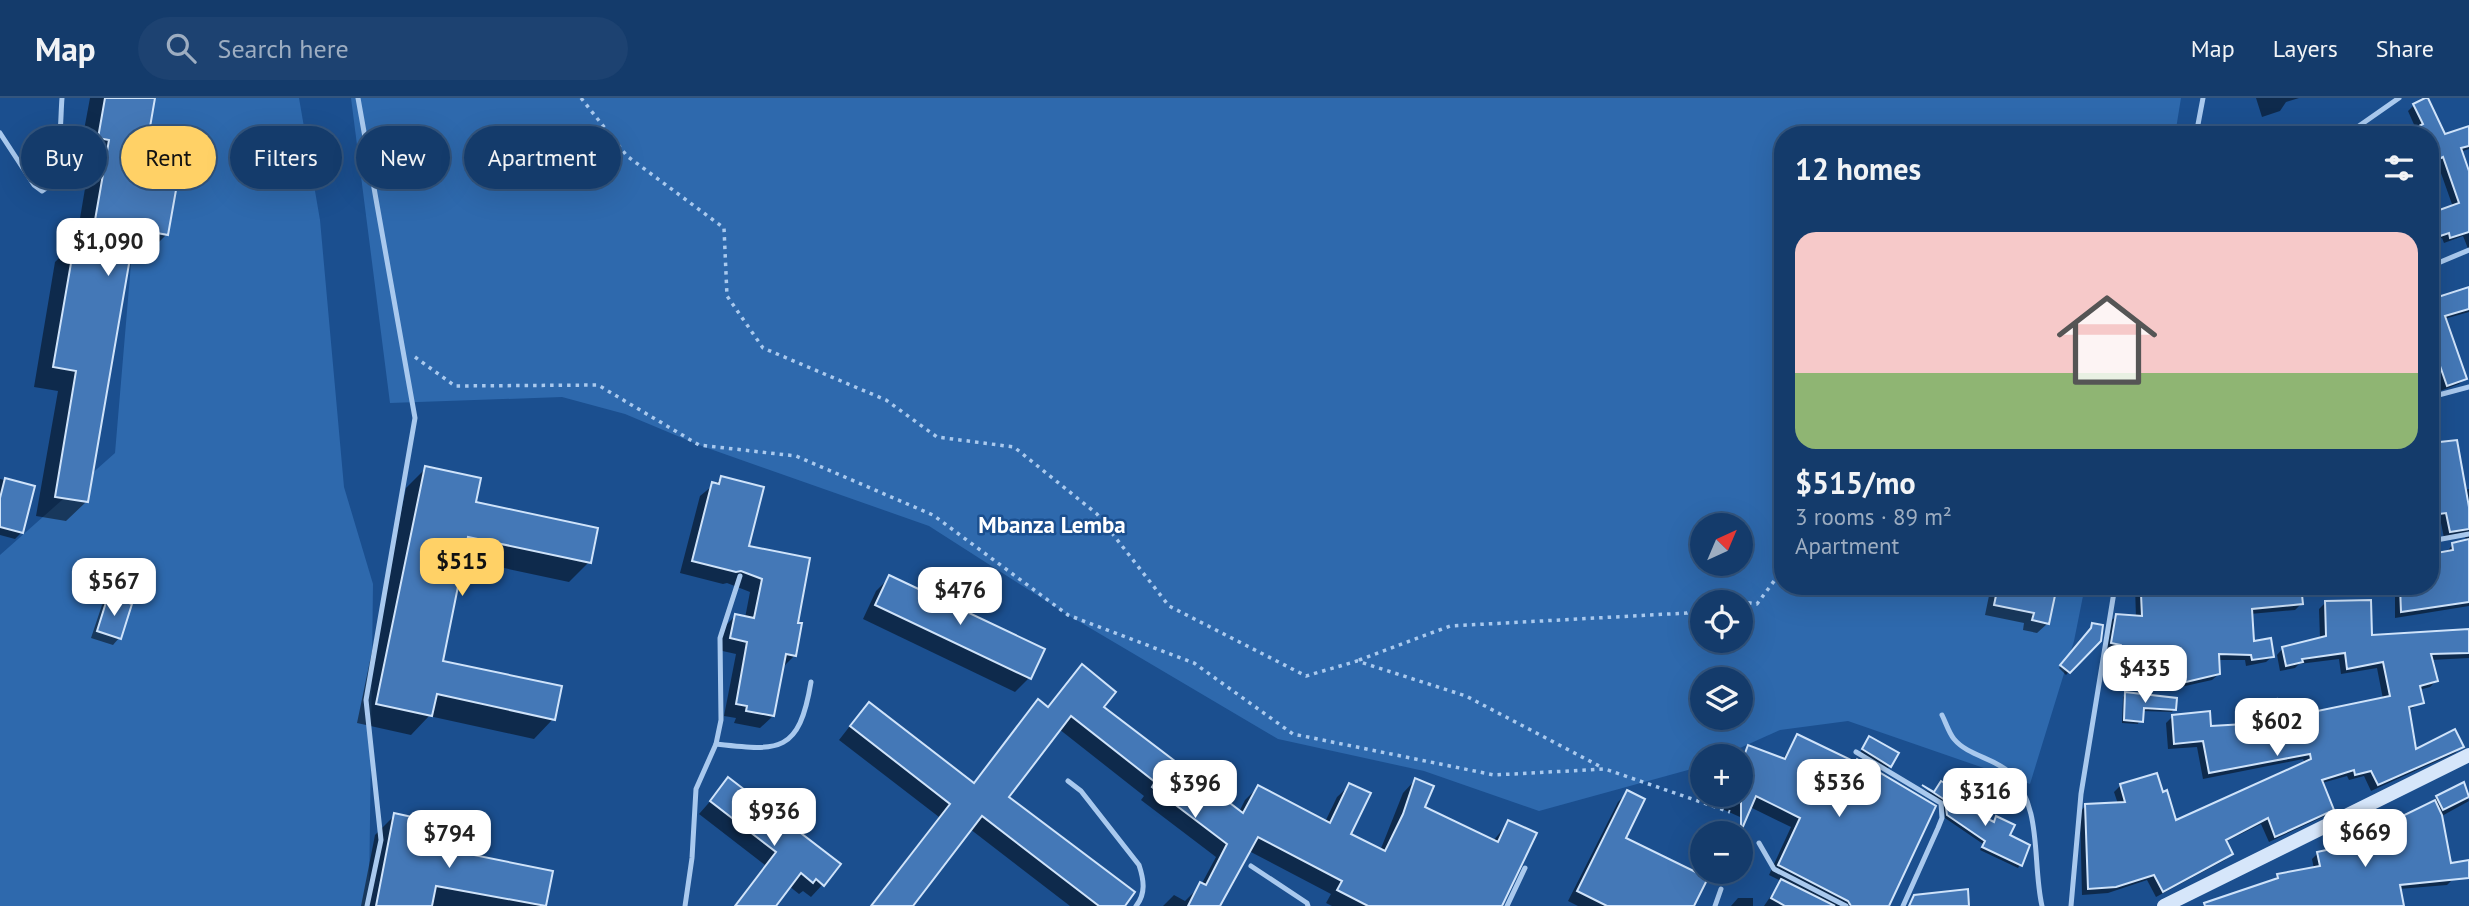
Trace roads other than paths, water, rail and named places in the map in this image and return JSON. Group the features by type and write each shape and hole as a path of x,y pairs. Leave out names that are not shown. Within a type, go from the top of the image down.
{"street":[{"path":"2164,906 2469,755"}],"lane":[{"path":"0,133 34,185 42,191 49,187 55,173 62,98"},
{"path":"358,98 412,391 414,429 366,700 381,840 367,906"},
{"path":"2198,126 2203,98"},
{"path":"2359,126 2399,98"},
{"path":"2439,263 2469,250"},
{"path":"2439,395 2469,387"},
{"path":"2439,540 2469,534"},
{"path":"685,906 692,858 696,789 716,744 721,720 720,638 740,576"},
{"path":"2071,906 2081,794 2114,595"},
{"path":"716,744 766,750 787,742 800,721 811,682"},
{"path":"1942,715 1955,741 2008,770 2024,791 2035,832 2037,883 2042,906"},
{"path":"1856,752 1941,803 1942,818 1903,906"},
{"path":"1068,781 1081,791 1139,865 1143,877 1142,898 1136,906"},
{"path":"1759,843 1774,869 1846,906"},
{"path":"1251,866 1308,906"},
{"path":"1507,906 1525,868"},
{"path":"1715,906 1721,889"}],"district":[{"name":"Mbanza Lemba","path":"1052,524"}]}
